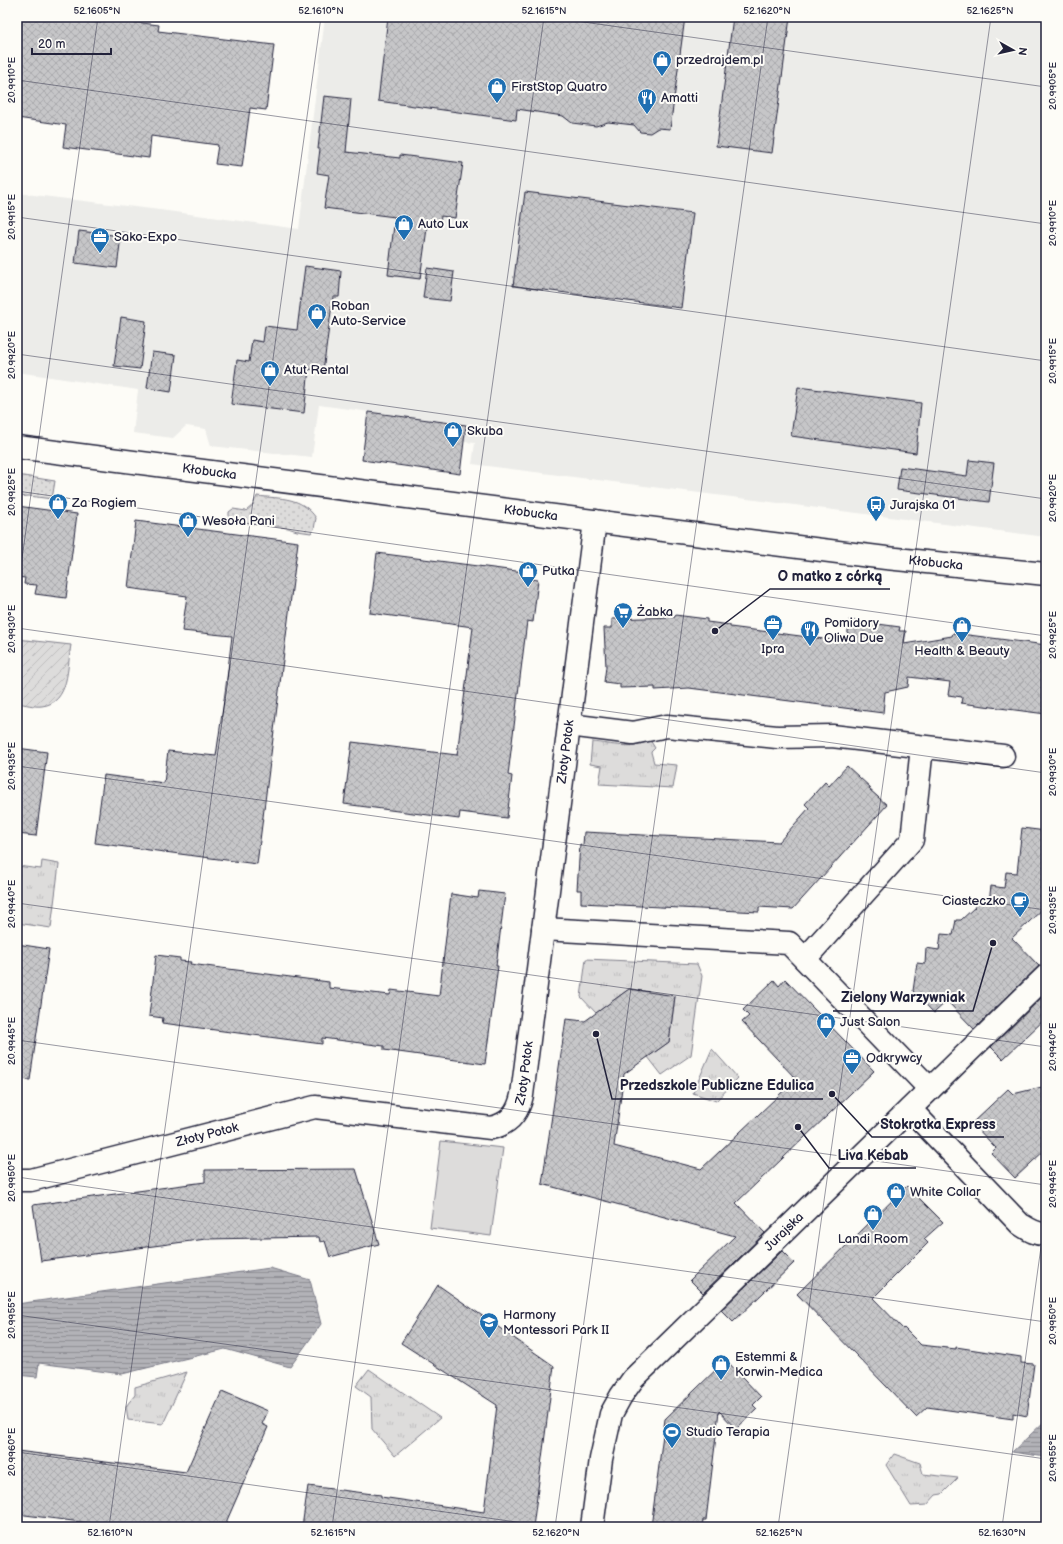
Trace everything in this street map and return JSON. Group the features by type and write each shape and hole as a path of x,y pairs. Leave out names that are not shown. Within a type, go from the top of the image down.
{"street":[{"name":"Kłobucka","path":"17,447 886,558 1046,574"},
{"name":"Złoty Potok","path":"17,1180 31,1180 315,1107 482,1128 500,1126 508,1122 520,1105 595,521"},
{"path":"569,726 632,733 668,726 776,737 832,736 1003,756"},
{"path":"805,959 912,840 922,747"},
{"path":"543,929 789,943 930,1089"},
{"name":"Jurajska","path":"592,1527 601,1459 611,1414 620,1396 633,1379 1046,976"},
{"path":"910,1109 1020,1224 1030,1230 1046,1234"}],"shaded area":[{"path":"325,17 1046,17 1046,537 472,464 475,443 464,442 466,425 319,405 312,457 211,446 206,429 186,426 173,438 133,433 138,390 17,372 17,193 160,210 299,229"},
{"path":"270,1268 310,1280 321,1324 290,1367 225,1349 122,1374 39,1363 37,1377 17,1375 17,1304"},
{"path":"1046,1420 1046,1457 1012,1452"}],"green space":[{"path":"17,475 55,481 52,499 29,496 17,497"},
{"path":"257,496 282,498 297,502 304,506 316,518 314,529 311,533 288,528 231,521 229,518 229,512 233,509 246,511 253,505"},
{"path":"17,639 71,645 66,682 58,698 51,703 42,706 33,706 17,703"},
{"path":"650,740 655,748 651,752 654,763 677,765 673,788 599,784 602,766 590,764 592,742 629,746"},
{"path":"42,861 59,864 51,928 17,923 17,866 41,869"},
{"path":"586,959 697,964 702,976 691,1055 662,1075 648,1057 669,1042 675,996 629,989 596,1013 581,997"},
{"path":"712,1049 738,1078 716,1101 693,1093"},
{"path":"441,1141 503,1148 491,1236 430,1228"},
{"path":"369,1369 440,1418 395,1456 372,1429 371,1397 356,1386"},
{"path":"187,1372 163,1424 128,1420 126,1406 135,1395 135,1387"},
{"path":"894,1454 920,1463 923,1474 958,1478 942,1494 936,1495 927,1505 911,1506 886,1465"}],"building":[{"path":"17,17 51,17 101,23 101,18 159,25 158,31 274,45 266,110 250,108 242,167 215,164 218,145 151,136 149,158 63,147 66,125 17,118"},
{"path":"388,17 685,17 670,129 658,128 650,133 640,132 634,125 608,122 596,126 572,123 563,116 517,109 516,120 378,101"},
{"path":"733,17 790,17 772,153 716,146"},
{"path":"324,96 351,99 346,152 400,158 400,155 463,163 455,218 441,216 440,223 428,221 420,279 388,275 395,217 324,208 329,175 317,173"},
{"path":"525,192 693,213 681,308 513,286"},
{"path":"79,231 121,236 117,268 75,263"},
{"path":"305,266 341,271 339,297 333,297 323,371 309,369 304,413 231,404 237,360 249,362 252,340 263,342 265,326 297,330"},
{"path":"427,268 454,272 450,301 423,298"},
{"path":"121,317 146,321 140,369 114,366"},
{"path":"152,352 176,355 171,392 147,388"},
{"path":"798,387 921,403 916,453 791,436"},
{"path":"368,412 466,425 460,474 362,460"},
{"path":"969,460 994,463 989,502 897,490 900,467 967,476"},
{"path":"17,506 77,514 66,598 35,594 37,585 24,584 25,578 17,577"},
{"path":"136,521 298,542 257,864 95,843 104,775 164,783 168,751 216,756 226,686 232,636 182,631 187,596 128,588"},
{"path":"377,553 524,572 523,578 538,580 533,622 527,621 508,775 512,776 507,818 460,812 459,819 344,804 352,742 457,755 473,627 370,613"},
{"path":"675,615 707,619 707,622 730,625 730,627 847,642 849,620 900,627 899,631 906,631 904,644 952,636 953,633 1046,645 1046,714 961,703 962,697 948,695 950,682 909,677 908,687 885,692 883,713 689,688 655,690 655,687 620,688 620,684 604,682 606,667 604,628 612,628 612,619 675,617"},
{"path":"17,748 47,752 36,836 17,834"},
{"path":"847,766 887,805 793,909 759,907 759,912 581,903 581,890 577,890 580,844 583,845 584,832 779,842 809,808 805,804 825,782 829,786"},
{"path":"1022,828 1046,831 1046,906 1012,938 1039,966 974,1029 947,1001 934,1013 913,991 917,963 925,964 926,948 939,950 941,934 953,935 956,920 961,920 975,907 976,900 989,902 991,886 1004,888 1006,872 1017,873"},
{"path":"479,891 505,894 496,966 498,966 485,1064 384,1050 384,1046 322,1038 322,1044 162,1023 163,1018 149,1016 156,955 180,958 180,961 191,962 190,964 329,982 329,988 390,995 391,990 439,996 451,894 478,898"},
{"path":"17,944 49,949 30,1080 17,1079"},
{"path":"785,979 874,1071 736,1203 765,1233 703,1293 690,1280 735,1236 542,1184 566,1019 585,1021 629,989 675,996 669,1042 624,1074 614,1146 701,1169 796,1079 742,1022 749,1016 743,1010 774,980 779,986"},
{"path":"1046,993 1046,1018 1003,1059 991,1047"},
{"path":"1046,1086 1046,1149 1015,1178 991,1153 996,1148 972,1123 1008,1089 1013,1094"},
{"path":"356,1169 379,1244 330,1257 325,1241 320,1242 319,1237 206,1239 41,1261 33,1205 205,1182 205,1170"},
{"path":"907,1186 943,1222 924,1239 928,1243 873,1298 921,1345 956,1349 956,1347 1021,1357 1021,1363 1034,1364 1027,1416 1013,1413 1013,1419 927,1407 916,1417 797,1294"},
{"path":"782,1251 794,1263 733,1322 721,1310"},
{"path":"438,1285 554,1366 533,1527 302,1527 308,1486 381,1495 381,1497 484,1512 497,1405 401,1343"},
{"path":"726,1360 761,1397 753,1405 757,1409 736,1429 719,1411 706,1520 703,1520 702,1527 651,1527 665,1419"},
{"path":"222,1391 268,1411 262,1424 268,1427 224,1527 121,1527 17,1514 17,1451 186,1472"}],"place":[{"name":"przedrajdem.pl","path":"662,77"},
{"name":"FirstStop Quatro","path":"497,104"},
{"name":"Amatti","path":"647,115"},
{"name":"Auto Lux","path":"404,241"},
{"name":"Sako-Expo","path":"100,254"},
{"name":"Roban Auto-Service","path":"317,330"},
{"name":"Atut Rental","path":"270,387"},
{"name":"Skuba","path":"453,448"},
{"name":"Za Rogiem","path":"58,520"},
{"name":"Jurajska 01","path":"876,522"},
{"name":"Wesoła Pani","path":"188,538"},
{"name":"Putka","path":"528,588"},
{"name":"Żabka","path":"623,629"},
{"name":"O matko z córką","path":"715,631"},
{"name":"Ipra","path":"773,641"},
{"name":"Health & Beauty","path":"962,643"},
{"name":"Pomidory Oliwa Due","path":"810,647"},
{"name":"Ciasteczko","path":"1020,918"},
{"name":"Zielony Warzywniak","path":"993,943"},
{"name":"Przedszkole Publiczne Edulica","path":"596,1034"},
{"name":"Just Salon","path":"826,1039"},
{"name":"Odkrywcy","path":"852,1075"},
{"name":"Stokrotka Express","path":"832,1094"},
{"name":"Liva Kebab","path":"798,1127"},
{"name":"White Collar","path":"896,1209"},
{"name":"Landi Room","path":"873,1231"},
{"name":"Harmony Montessori Park II","path":"489,1339"},
{"name":"Estemmi & Korwin-Medica","path":"721,1381"},
{"name":"Studio Terapia","path":"672,1449"}]}
